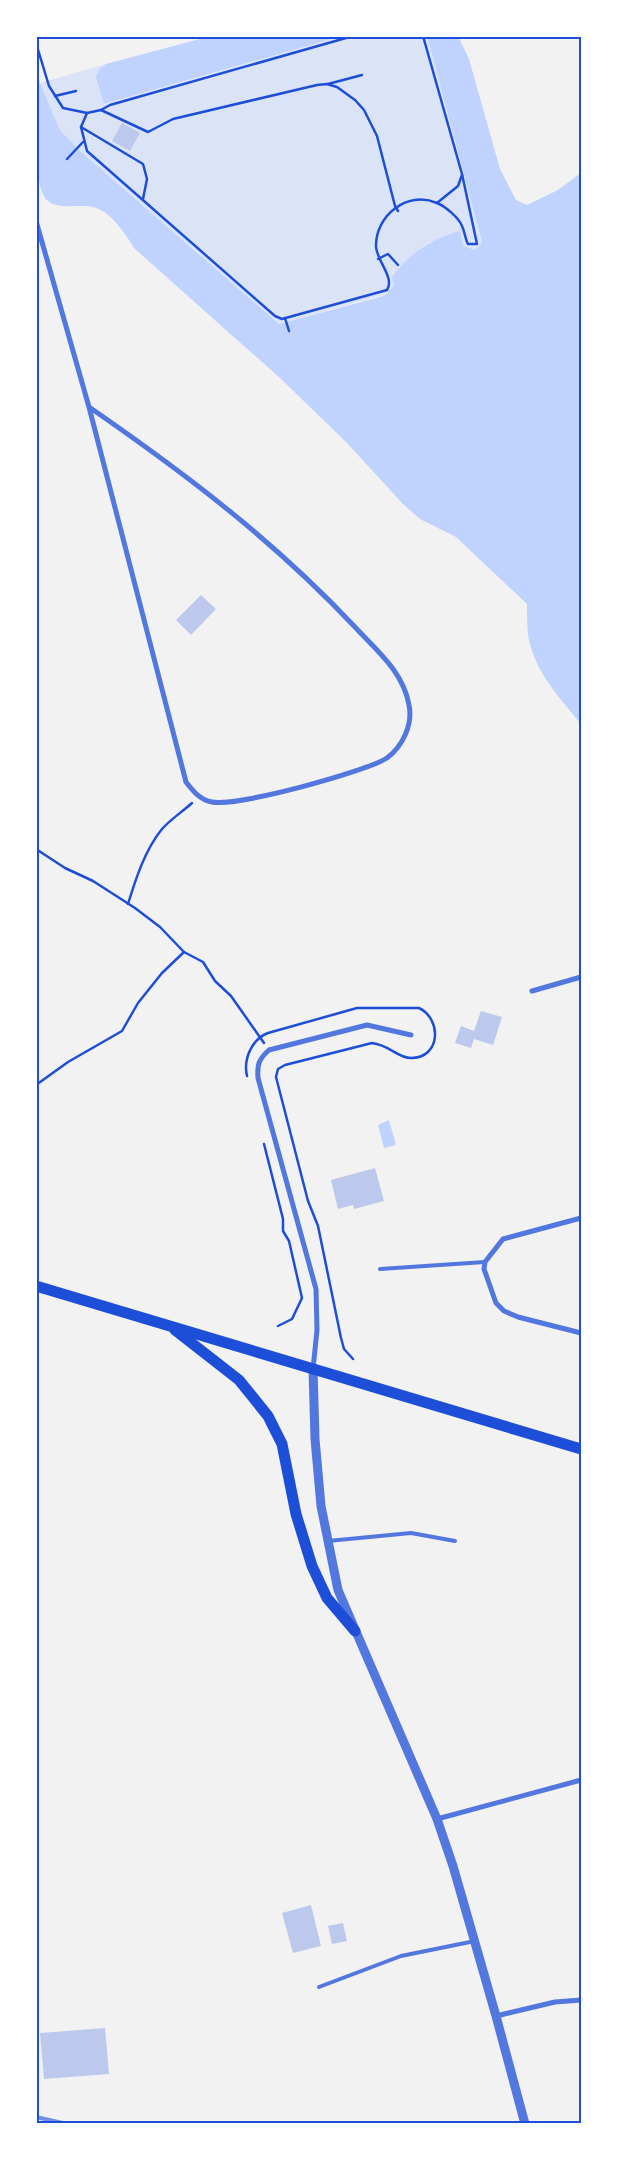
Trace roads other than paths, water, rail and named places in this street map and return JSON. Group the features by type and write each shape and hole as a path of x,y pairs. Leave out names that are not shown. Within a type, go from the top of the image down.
{"main road":[{"path":"36,1286 581,1449"},
{"path":"169,1326 239,1380 268,1416 282,1444 296,1514 312,1566 327,1598 355,1631"}],"street":[{"path":"36,220 89,407 186,782 198,796 211,802 246,800 368,768 388,757 402,741 410,726 410,707 405,688 394,668 310,579 217,499 89,407"},
{"path":"532,991 581,978"},
{"path":"411,1035 367,1025 269,1050 257,1065 258,1078 316,1289 317,1330 313,1369 318,1477 321,1506 338,1590 437,1819 475,1941 525,2124"},
{"path":"581,1218 503,1240 485,1262 484,1269 496,1303 504,1311 518,1317 581,1333"},
{"path":"437,1819 581,1780"},
{"path":"496,2016 555,2002 581,2000"}],"lane":[{"path":"380,1269 485,1262"},
{"path":"328,1541 411,1533 455,1541"},
{"path":"319,1986 401,1956 475,1941"}],"water":[{"path":"211,36 342,36 104,104 96,77 100,68 106,64"},
{"path":"427,36 458,36 469,59 500,169 516,200 527,205 558,190 581,173 581,724 548,683 536,660 528,635 527,604 456,537 420,519 403,504 346,442 280,378 135,249 112,218 100,209 93,207 53,204 48,201 42,192 36,159 36,67 40,83 60,130 80,151 279,324 380,297 387,294 394,285 392,277 406,261 422,248 440,238 460,231 463,246 475,250 482,242"},
{"path":"389,1120 396,1145 384,1148 378,1125"}],"railway":[{"path":"36,2117 67,2124"}]}
